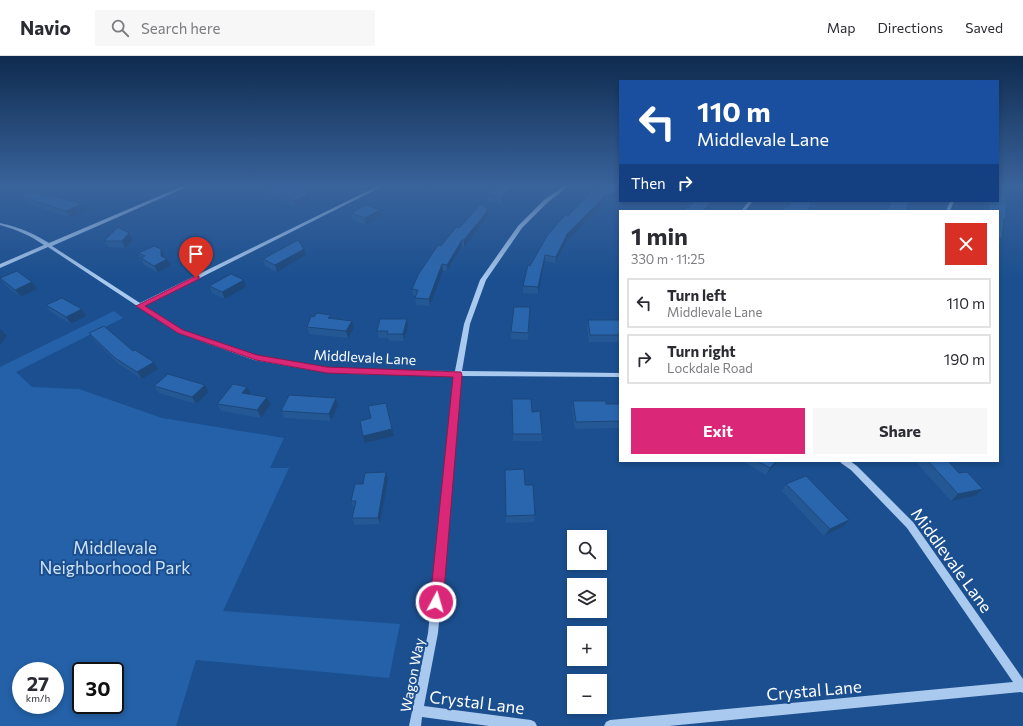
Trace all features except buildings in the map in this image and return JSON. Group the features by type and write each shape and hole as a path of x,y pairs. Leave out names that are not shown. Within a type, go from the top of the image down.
{"street":[{"path":"0,266 112,217"},
{"path":"140,306 318,217"},
{"name":"Wagon Way","path":"415,726 433,633 458,375 467,324 483,280 520,227 530,217"},
{"name":"Middlevale Lane","path":"0,224 24,231 48,244 180,332 256,358 329,371 458,375 619,376"},
{"name":"Middlevale Lane","path":"845,462 854,468 910,525 1023,688"},
{"name":"Crystal Lane","path":"610,726 1023,688"},
{"name":"Crystal Lane","path":"418,711 531,726"}],"green space":[{"name":"Middlevale Neighborhood Park","path":"114,311 123,318 16,372 32,387 79,389 162,418 284,438 270,468 289,468 223,611 400,624 389,678 196,660 176,726 0,726 0,367"}],"route":[{"path":"196,278 140,306 180,332 256,358 316,369 350,372 458,375 436,602"}]}
